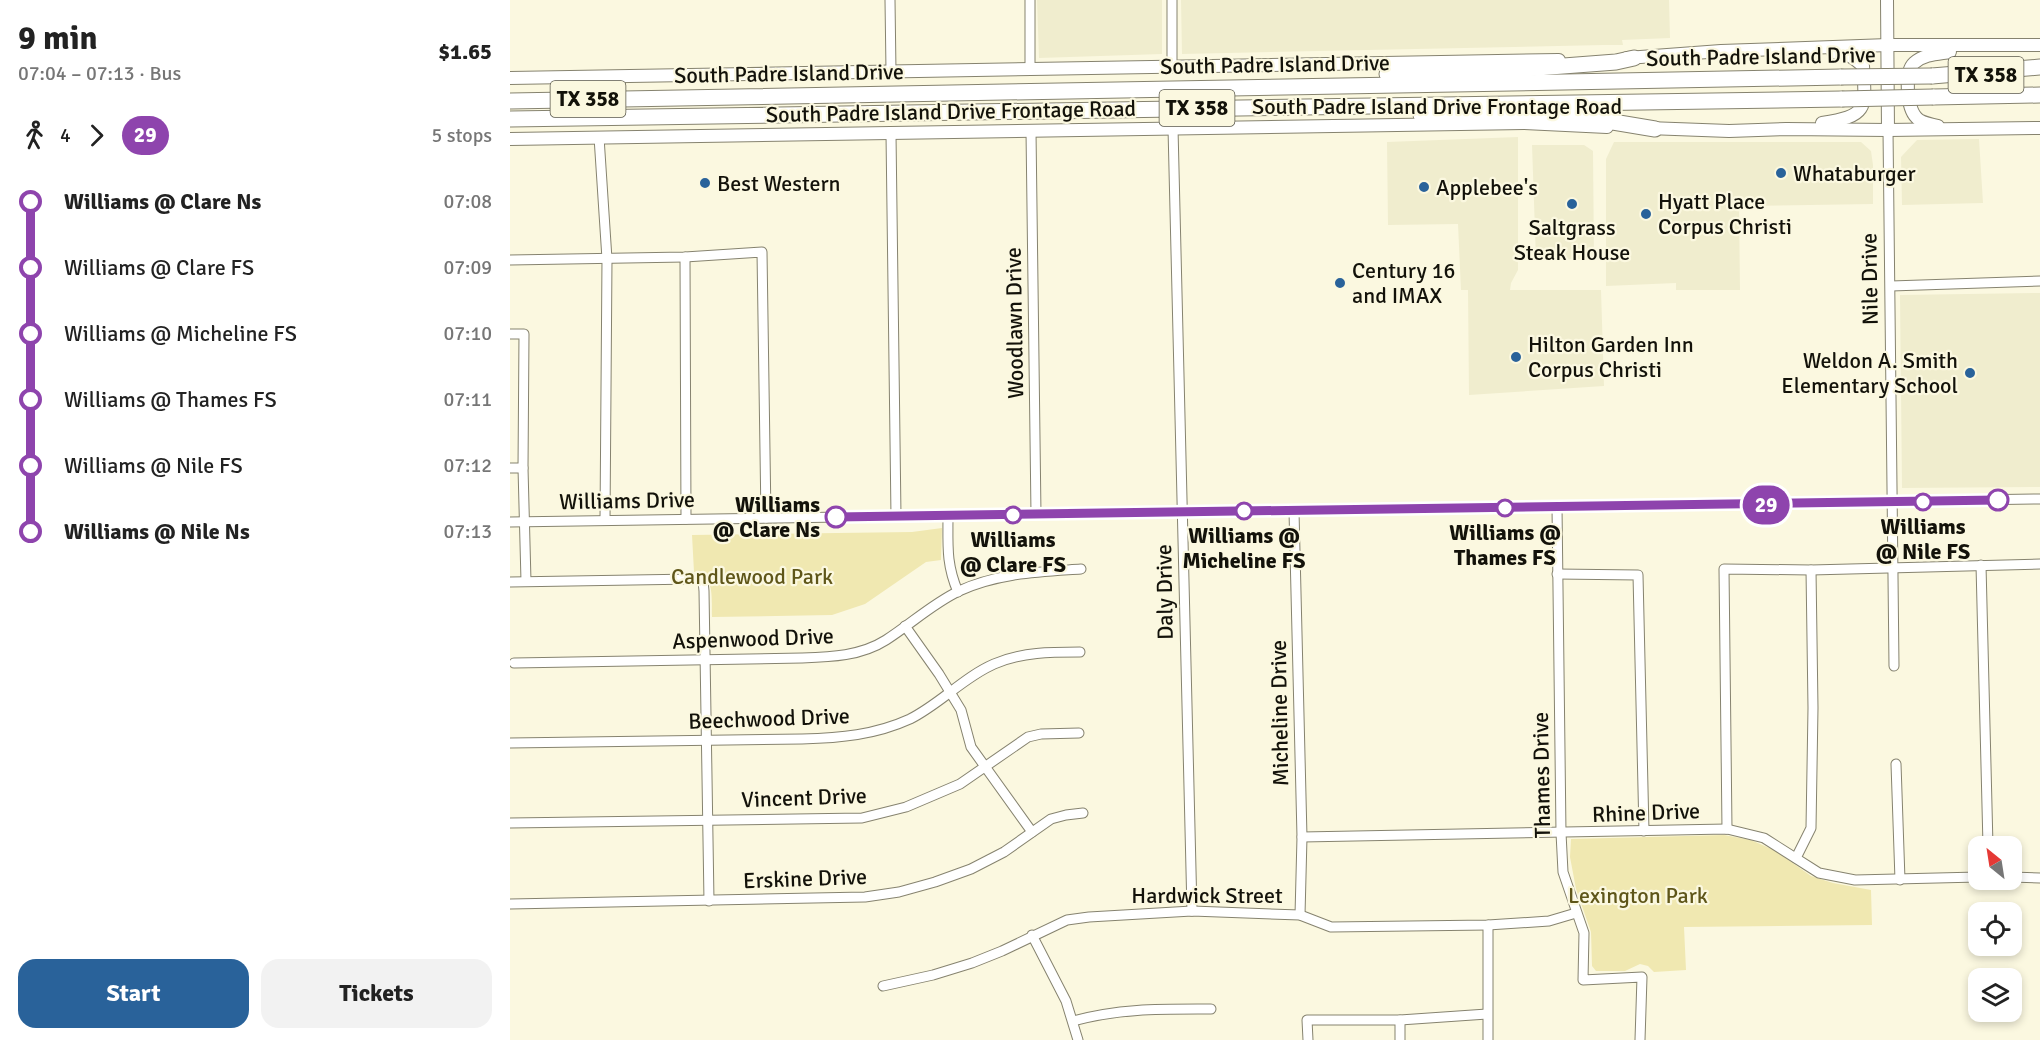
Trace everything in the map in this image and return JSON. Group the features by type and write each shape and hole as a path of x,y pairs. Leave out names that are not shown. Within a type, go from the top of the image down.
{"highway":[{"path":"1225,87 1293,78 1497,70 1616,62 1634,58"},
{"path":"1932,76 2040,67"},
{"name":"South Padre Island Drive","path":"510,101 2040,74"},
{"name":"South Padre Island Drive","path":"510,119 2036,96"},
{"path":"1298,106 1369,113 1576,116 1654,129"},
{"path":"510,128 531,127 553,118"}],"main road":[{"name":"Nile Drive","path":"1887,0 1888,130"},
{"name":"South Padre Island Drive Frontage Road","path":"510,78 1634,58 1793,48 1888,45 2040,45"},
{"path":"1956,129 1917,120 1910,110 1908,82 1911,67 1916,61 1931,54 2023,45"},
{"path":"1786,129 1842,120 1861,111 1864,104 1863,66 1855,58 1842,52 1793,48"},
{"name":"South Padre Island Drive Frontage Road","path":"510,139 1524,123 1703,131 2040,128"}],"street":[{"path":"890,0 891,71"},
{"path":"1030,0 1030,68"},
{"path":"1172,0 1172,66"},
{"name":"Daly Drive","path":"1173,128 1192,911"},
{"name":"Nile Drive","path":"1888,130 1894,666"},
{"name":"Woodlawn Drive","path":"1031,131 1036,514"},
{"path":"891,134 896,516"},
{"path":"599,137 607,259 604,520"},
{"path":"510,260 685,257 762,252 766,518"},
{"path":"685,257 686,519"},
{"path":"1891,286 2040,280"},
{"path":"510,334 524,334 523,468 526,581"},
{"path":"510,468 523,468"},
{"name":"Williams Drive","path":"510,522 2040,499"},
{"name":"Thames Drive","path":"1557,507 1563,872 1584,933 1583,980 1642,977 1640,1040"},
{"name":"Micheline Drive","path":"1294,511 1302,837 1300,915"},
{"path":"948,516 948,560 950,574 958,591"},
{"path":"1727,829 1724,569 1811,570 2040,564"},
{"path":"1981,566 1988,836"},
{"name":"Aspenwood Drive","path":"514,663 802,658 845,655 867,649 886,640 931,607 958,591 999,577 1081,569"},
{"path":"1796,858 1811,828 1813,708 1811,570"},
{"path":"1557,574 1638,575 1644,831"},
{"path":"510,582 694,579 703,582 709,901"},
{"path":"905,626 961,710 970,747 1032,832"},
{"name":"Beechwood Drive","path":"510,743 840,738 866,734 889,728 911,718 993,664 1019,655 1080,652"},
{"name":"Vincent Drive","path":"510,823 862,818 906,807 960,784 1028,737 1041,734 1079,733"},
{"path":"1896,764 1900,880"},
{"name":"Erskine Drive","path":"510,904 865,897 899,892 971,869 1004,852 1052,819 1083,813"},
{"name":"Rhine Drive","path":"1302,837 1561,834 1727,829 1764,838 1819,873 1855,880 1968,877"},
{"path":"2022,877 2040,878"},
{"name":"Hardwick Street","path":"883,986 933,975 972,963 1067,920 1089,917 1192,911 1300,915 1331,927 1488,925 1549,921 1576,913"},
{"path":"1488,925 1488,1040"},
{"path":"1032,935 1056,981 1073,1021 1078,1040"},
{"path":"1073,1021 1110,1012 1211,1009"},
{"path":"1308,1040 1307,1020 1400,1020 1487,1014"},
{"path":"1400,1020 1400,1040"}],"shaded area":[{"path":"1037,0 1162,0 1162,54 1039,58"},
{"path":"1181,0 1669,0 1670,38 1622,40 1623,45 1182,54"},
{"path":"1518,137 1518,270 1510,290 1601,290 1604,386 1469,395 1468,290 1461,290 1458,224 1388,225 1387,142"},
{"path":"1979,139 1983,203 1902,205 1901,157 1917,140"},
{"path":"1614,142 1861,142 1871,151 1873,204 1739,206 1740,290 1676,290 1676,283 1606,286 1606,159"},
{"path":"1532,145 1584,145 1593,151 1594,259 1536,260"},
{"name":"Weldon A. Smith Elementary School","path":"2040,293 2040,487 1902,488 1900,295"}],"green space":[{"name":"Candlewood Park","path":"942,528 941,560 926,562 865,604 832,615 712,617 712,596 709,583 701,574 694,572 692,535 912,532"},
{"name":"Lexington Park","path":"1724,835 1751,840 1776,851 1811,876 1833,883 1871,890 1872,925 1684,927 1686,970 1654,972 1648,966 1640,964 1625,971 1596,971 1592,966 1591,932 1576,889 1570,857 1571,839"}],"bus line":[{"name":"29","path":"836,517 1998,500"}],"place":[{"name":"Whataburger","path":"1781,173"},
{"name":"Best Western","path":"705,183"},
{"name":"Applebee's","path":"1424,187"},
{"name":"Saltgrass Steak House","path":"1572,204"},
{"name":"Hyatt Place Corpus Christi","path":"1646,214"},
{"name":"Century 16 and IMAX","path":"1340,283"},
{"name":"Hilton Garden Inn Corpus Christi","path":"1516,357"},
{"name":"Weldon A. Smith Elementary School","path":"1970,373"},
{"name":"Williams @ Nile FS","path":"1923,502"},
{"name":"Williams @ Thames FS","path":"1505,508"},
{"name":"Williams @ Micheline FS","path":"1244,511"},
{"name":"Williams @ Clare FS","path":"1013,515"},
{"name":"Williams @ Clare Ns","path":"836,517"}]}
